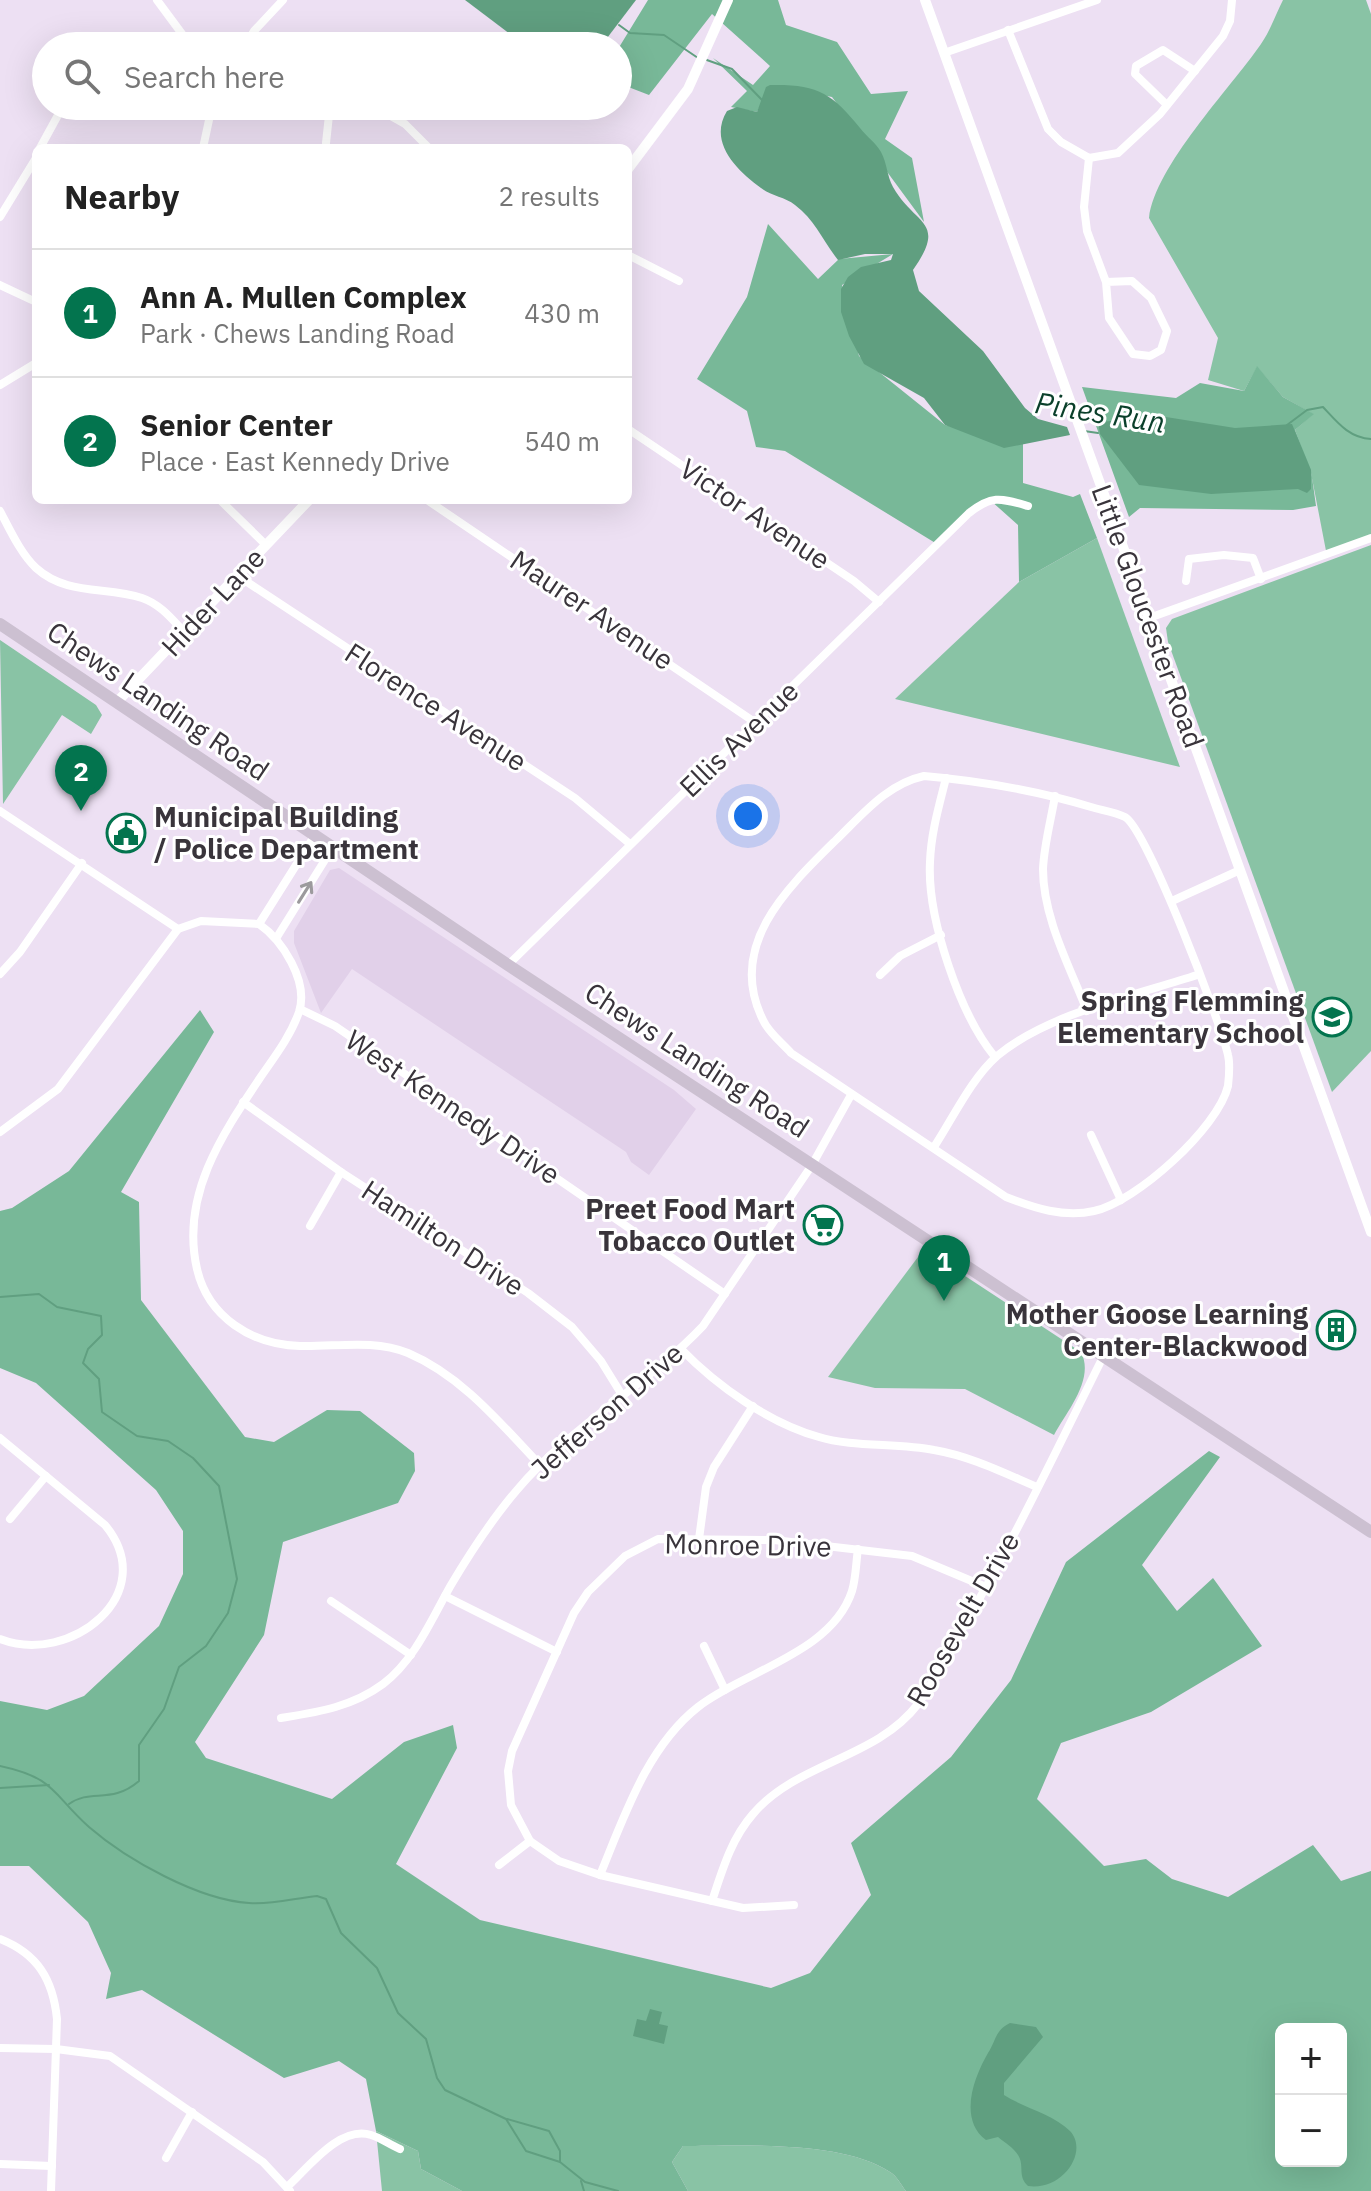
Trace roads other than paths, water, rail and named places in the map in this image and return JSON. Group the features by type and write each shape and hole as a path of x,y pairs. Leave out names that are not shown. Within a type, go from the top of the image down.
{"main road":[{"name":"Chews Landing Road","path":"0,624 508,965 1371,1532"}],"street":[{"path":"157,0 181,32"},
{"path":"253,32 283,0"},
{"path":"632,164 688,89 728,0"},
{"name":"Little Gloucester Road","path":"925,0 1371,1232"},
{"path":"1008,30 1048,129 1061,142 1089,158 1118,153 1167,105 1223,36 1230,21 1232,0"},
{"path":"944,53 1091,1"},
{"path":"1167,105 1135,74 1136,66 1163,50 1195,71"},
{"path":"42,144 55,120"},
{"path":"204,144 209,120"},
{"path":"326,143 328,120"},
{"path":"398,120 425,144"},
{"path":"1089,158 1084,207 1087,231 1106,282 1109,318 1133,354 1150,356 1161,350 1166,342 1163,319 1151,298 1132,281 1106,282"},
{"path":"0,217 32,165"},
{"path":"632,257 679,281"},
{"path":"0,285 32,300"},
{"path":"0,385 32,365"},
{"name":"Victor Avenue","path":"632,432 854,581 879,602"},
{"name":"Ellis Avenue","path":"508,965 969,513 987,500 1028,506"},
{"path":"224,504 266,545"},
{"name":"Hider Lane","path":"116,703 305,504"},
{"name":"Maurer Avenue","path":"433,504 756,723"},
{"path":"0,511 35,568 57,583 81,590 141,597 158,605 184,632"},
{"path":"1149,618 1371,538"},
{"path":"1186,581 1189,559 1215,555 1250,556 1256,561 1261,579"},
{"name":"Florence Avenue","path":"238,576 575,798 630,844"},
{"path":"924,776 972,779 1055,796 1126,817 1135,826 1172,901 1228,1056 1228,1085 1219,1107 1196,1135 1173,1159 1121,1200 1095,1211 1039,1210 1006,1197 791,1053 764,1023 754,997 752,961 770,911 888,791 906,780 924,776"},
{"path":"946,778 933,828 929,865 941,935 973,1025 995,1057"},
{"path":"1055,796 1043,868 1045,891 1087,1011"},
{"path":"0,811 178,929"},
{"path":"259,924 315,835"},
{"path":"277,937 333,847"},
{"path":"0,974 20,952 82,863"},
{"path":"1172,901 1240,870"},
{"path":"0,1132 58,1089 178,929 201,921 259,924 277,937 298,983 300,1009 288,1036 243,1102 204,1172 193,1224 198,1272 207,1297 221,1315 241,1330 268,1342 301,1346 365,1345 405,1352 440,1369 473,1396 541,1466"},
{"path":"880,975 900,956 941,935"},
{"path":"934,1147 995,1057 1043,1028 1197,975"},
{"name":"West Kennedy Drive","path":"300,1009 335,1026 725,1294"},
{"name":"Jefferson Drive","path":"281,1718 338,1708 361,1698 385,1683 411,1655 445,1596 516,1490 622,1395 681,1349 703,1326 812,1165 851,1095"},
{"name":"Hamilton Drive","path":"243,1102 341,1172 528,1293 572,1327 601,1361 622,1395"},
{"path":"1091,1135 1121,1200"},
{"path":"310,1226 341,1172"},
{"path":"681,1349 753,1406 822,1438 935,1450 978,1462 1037,1487"},
{"name":"Roosevelt Drive","path":"712,1901 729,1852 752,1815 773,1795 812,1771 893,1730 918,1705 986,1587 1103,1357"},
{"path":"699,1539 710,1477 753,1406"},
{"path":"0,1438 105,1525 118,1541 123,1575 118,1597 95,1623 74,1637 44,1645 0,1639"},
{"path":"10,1519 46,1476"},
{"name":"Monroe Drive","path":"794,1905 743,1908 600,1875 559,1861 530,1841 511,1805 508,1771 512,1751 588,1592 625,1556 658,1539 774,1540 912,1556 986,1587"},
{"path":"600,1875 631,1801 661,1747 697,1707 798,1652 817,1638 852,1592 858,1549"},
{"path":"445,1596 557,1652"},
{"path":"331,1601 411,1655"},
{"path":"704,1646 725,1690"},
{"path":"499,1865 530,1841"},
{"path":"0,1939 33,1957 48,1977 54,1993 57,2019 51,2191"},
{"path":"0,2048 56,2049 110,2056 263,2162 289,2189 338,2141 354,2133 370,2135 400,2149"},
{"path":"166,2158 192,2112"},
{"path":"0,2164 52,2166"}],"waterway":[{"name":"Pines Run","path":"619,25 629,32"},
{"name":"Pines Run","path":"632,33 664,35 698,58"},
{"name":"Pines Run","path":"704,59 732,69 763,101"},
{"name":"Pines Run","path":"1287,425 1307,410 1323,407 1350,432 1371,439"},
{"name":"Pines Run","path":"1084,431 1098,433"},
{"path":"0,1297 39,1294 57,1307 101,1316 102,1335 88,1349 83,1363 99,1379 102,1412 137,1436 168,1441 193,1458 219,1486 237,1579 228,1613 206,1646 179,1667 164,1709 139,1745 139,1781 110,1795 85,1797 69,1804"},
{"path":"0,1766 43,1782 105,1840 143,1865 186,1886 249,1903 317,1896 326,1899 341,1933 377,1968 398,2013 426,2039 437,2078 445,2090 506,2119 526,2151 560,2162 585,2182 618,2191"},
{"path":"0,1788 49,1785"},
{"path":"507,2119 549,2131 560,2151 560,2162"},
{"path":"581,2181 584,2191"}],"place":[{"name":"Senior Center","path":"81,811"},
{"name":"Municipal Building / Police Department","path":"126,833"},
{"name":"Spring Flemming Elementary School","path":"1332,1017"},
{"name":"Preet Food Mart Tobacco Outlet","path":"823,1225"},
{"name":"Ann A. Mullen Complex","path":"944,1301"},
{"name":"Mother Goose Learning Center-Blackwood","path":"1336,1330"}]}
